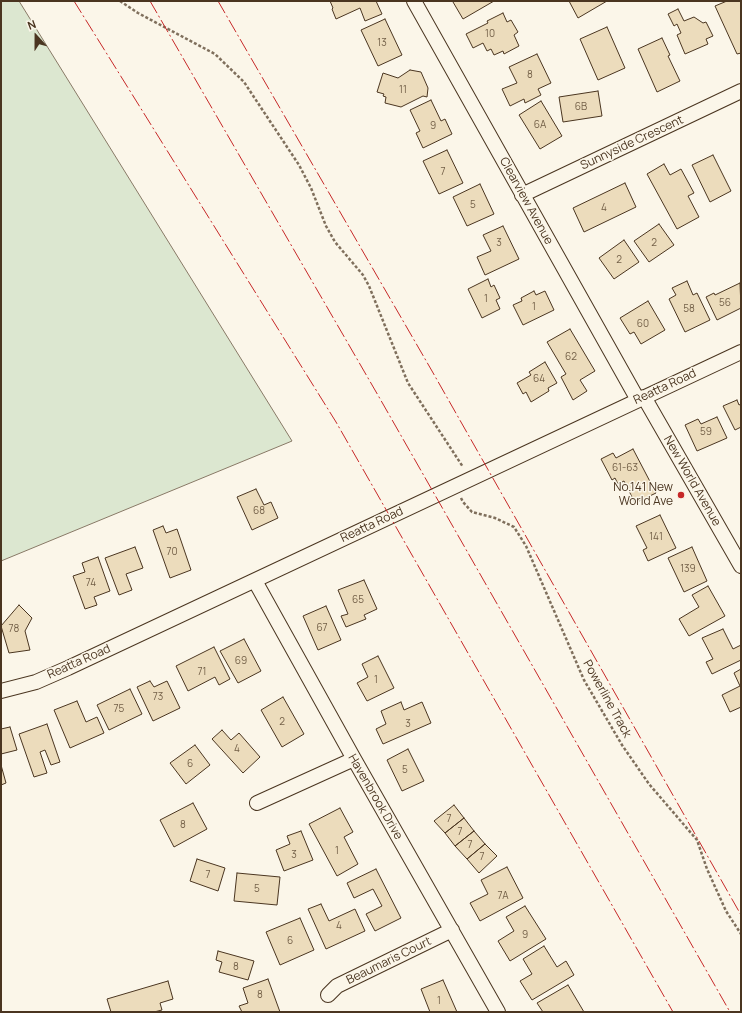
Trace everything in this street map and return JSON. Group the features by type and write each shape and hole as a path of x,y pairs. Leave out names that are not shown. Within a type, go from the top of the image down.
{"street":[{"name":"Clearview Avenue","path":"414,1 522,195 641,398"},
{"name":"Sunnyside Crescent","path":"522,195 741,91"},
{"name":"Reatta Road","path":"1,691 36,682 68,668 741,352"},
{"name":"New World Avenue","path":"641,398 741,566"},
{"name":"Havenbrook Drive","path":"254,581 498,1012"},
{"path":"257,803 354,759"},
{"name":"Beaumaris Court","path":"328,995 337,986 452,930"}],"path":[{"path":"120,1 138,13 215,54 244,82 299,165 311,188 326,226 335,242 363,275 369,286 408,383 470,479"},
{"name":"Powerline Track","path":"456,486 463,502 472,512 494,518 514,527 526,546 584,680 622,745 649,784 697,840 707,869 726,912 741,934"}],"green space":[{"path":"1,1 19,1 292,441 1,561"}],"building":[{"path":"330,1 376,1 382,14 365,21 360,8 336,19"},
{"path":"494,1 463,19 453,2"},
{"path":"569,1 607,1 578,18"},
{"path":"727,1 740,1 741,4 741,53 737,54 715,6"},
{"path":"678,9 684,21 694,17 703,23 706,22 713,36 706,39 708,44 685,54 677,35 681,33 677,24 674,26 668,14"},
{"path":"503,13 507,22 511,20 518,32 514,35 519,46 504,54 503,51 494,55 491,49 487,51 483,43 473,48 466,34 488,23 487,21"},
{"path":"385,19 402,55 378,66 361,30"},
{"path":"607,27 625,68 598,80 580,39"},
{"path":"662,38 670,55 668,56 680,81 657,92 638,49"},
{"path":"537,54 551,83 538,89 541,95 525,103 524,99 510,106 502,89 517,83 509,67"},
{"path":"410,70 421,72 428,88 427,97 423,96 401,107 385,103 386,97 383,96 384,94 377,92 383,73 398,78"},
{"path":"598,91 602,116 563,122 559,97"},
{"path":"431,100 441,121 445,119 452,134 423,148 416,133 420,131 410,110"},
{"path":"541,101 562,136 540,149 519,115"},
{"path":"447,150 463,183 439,194 423,161"},
{"path":"713,155 731,191 710,202 692,165"},
{"path":"664,164 670,175 681,169 694,193 688,196 699,217 677,229 647,174"},
{"path":"625,183 636,207 584,232 573,208"},
{"path":"480,184 494,214 467,226 453,197"},
{"path":"659,224 674,245 649,262 634,241"},
{"path":"503,226 519,259 485,275 477,257 491,251 483,235"},
{"path":"624,240 639,262 614,279 599,258"},
{"path":"488,279 491,287 494,285 500,298 496,300 500,309 482,318 468,289"},
{"path":"687,281 693,295 697,293 710,320 685,332 669,299 676,295 672,288"},
{"path":"740,283 741,308 717,320 706,297 714,293 715,295"},
{"path":"534,291 536,295 545,291 554,310 523,325 513,305 522,301 521,298"},
{"path":"648,301 665,330 641,344 634,332 630,334 620,318"},
{"path":"570,329 595,371 580,380 587,391 573,400 561,377 566,374 547,342"},
{"path":"545,362 557,383 548,388 549,391 531,402 526,392 523,394 517,383 531,375 529,372"},
{"path":"737,400 739,405 741,404 741,427 735,430 723,406"},
{"path":"717,417 727,438 697,451 685,425 698,419 701,424"},
{"path":"633,449 656,493 635,503 624,481 618,484 615,478 612,480 601,459 613,453 616,458"},
{"path":"256,489 264,505 271,502 278,518 252,530 237,497"},
{"path":"660,515 676,548 648,561 643,550 647,548 636,526"},
{"path":"163,526 166,533 177,529 191,570 170,578 153,530"},
{"path":"135,547 143,568 126,574 132,590 119,595 105,558"},
{"path":"692,547 707,581 684,592 668,558"},
{"path":"98,557 110,591 94,597 97,605 85,609 73,576 85,572 82,563"},
{"path":"364,580 377,609 364,615 366,619 346,627 341,616 348,614 338,590"},
{"path":"708,586 725,616 689,636 679,619 699,607 692,595"},
{"path":"19,605 32,618 25,631 30,650 9,653 1,626"},
{"path":"326,606 341,640 318,650 303,616"},
{"path":"723,629 733,649 741,645 741,660 712,674 706,662 713,659 702,638"},
{"path":"244,639 261,671 238,683 220,651"},
{"path":"214,647 230,679 219,685 215,677 188,691 176,666"},
{"path":"378,656 394,688 367,701 357,683 368,677 362,664"},
{"path":"741,669 741,707 730,712 722,695 740,686 734,673"},
{"path":"150,681 154,687 167,681 180,708 153,721 137,687"},
{"path":"130,689 142,714 109,730 97,705"},
{"path":"283,697 304,734 282,747 261,710"},
{"path":"77,701 86,722 97,717 104,733 70,748 54,710"},
{"path":"401,702 404,710 422,702 431,723 383,744 376,729 386,724 381,711"},
{"path":"47,724 60,762 51,765 45,750 40,752 47,773 34,777 19,734"},
{"path":"10,727 17,750 1,754 1,729"},
{"path":"222,730 231,740 239,733 260,757 243,773 212,739"},
{"path":"195,745 210,765 186,784 170,763"},
{"path":"408,749 424,781 402,791 387,760"},
{"path":"1,765 6,783 1,785"},
{"path":"193,803 207,829 174,847 160,820"},
{"path":"454,805 464,818 445,833 434,821"},
{"path":"340,808 353,832 344,837 358,864 337,876 309,824"},
{"path":"464,818 474,831 455,846 445,833"},
{"path":"301,831 313,860 284,871 276,850 290,844 287,836"},
{"path":"474,831 485,844 467,859 455,846"},
{"path":"485,844 497,856 479,873 467,859"},
{"path":"197,859 225,868 218,891 190,881"},
{"path":"507,867 523,898 480,921 470,903 488,894 481,880"},
{"path":"376,869 401,918 375,931 366,914 382,906 373,889 354,898 347,883"},
{"path":"237,873 280,877 277,905 234,901"},
{"path":"321,904 329,921 355,909 365,931 326,949 308,909"},
{"path":"525,906 546,939 510,961 498,941 514,931 506,917"},
{"path":"300,918 314,950 280,965 266,932"},
{"path":"544,946 557,967 566,961 574,975 532,1000 520,981 532,974 523,959"},
{"path":"218,951 254,961 248,980 219,972 222,962 216,960"},
{"path":"268,979 280,1012 242,1012 239,1006 248,1003 243,988"},
{"path":"443,980 457,1012 430,1012 421,989"},
{"path":"168,981 173,999 160,1003 162,1010 154,1012 111,1012 107,999"},
{"path":"568,985 584,1012 543,1012 537,1003"}],"power":[{"path":"74,1 336,422 673,1012"},
{"path":"150,1 379,397 730,1012"},
{"path":"218,1 432,371 741,915"}],"place":[{"name":"No.141 New World Ave","path":"681,495"}]}
